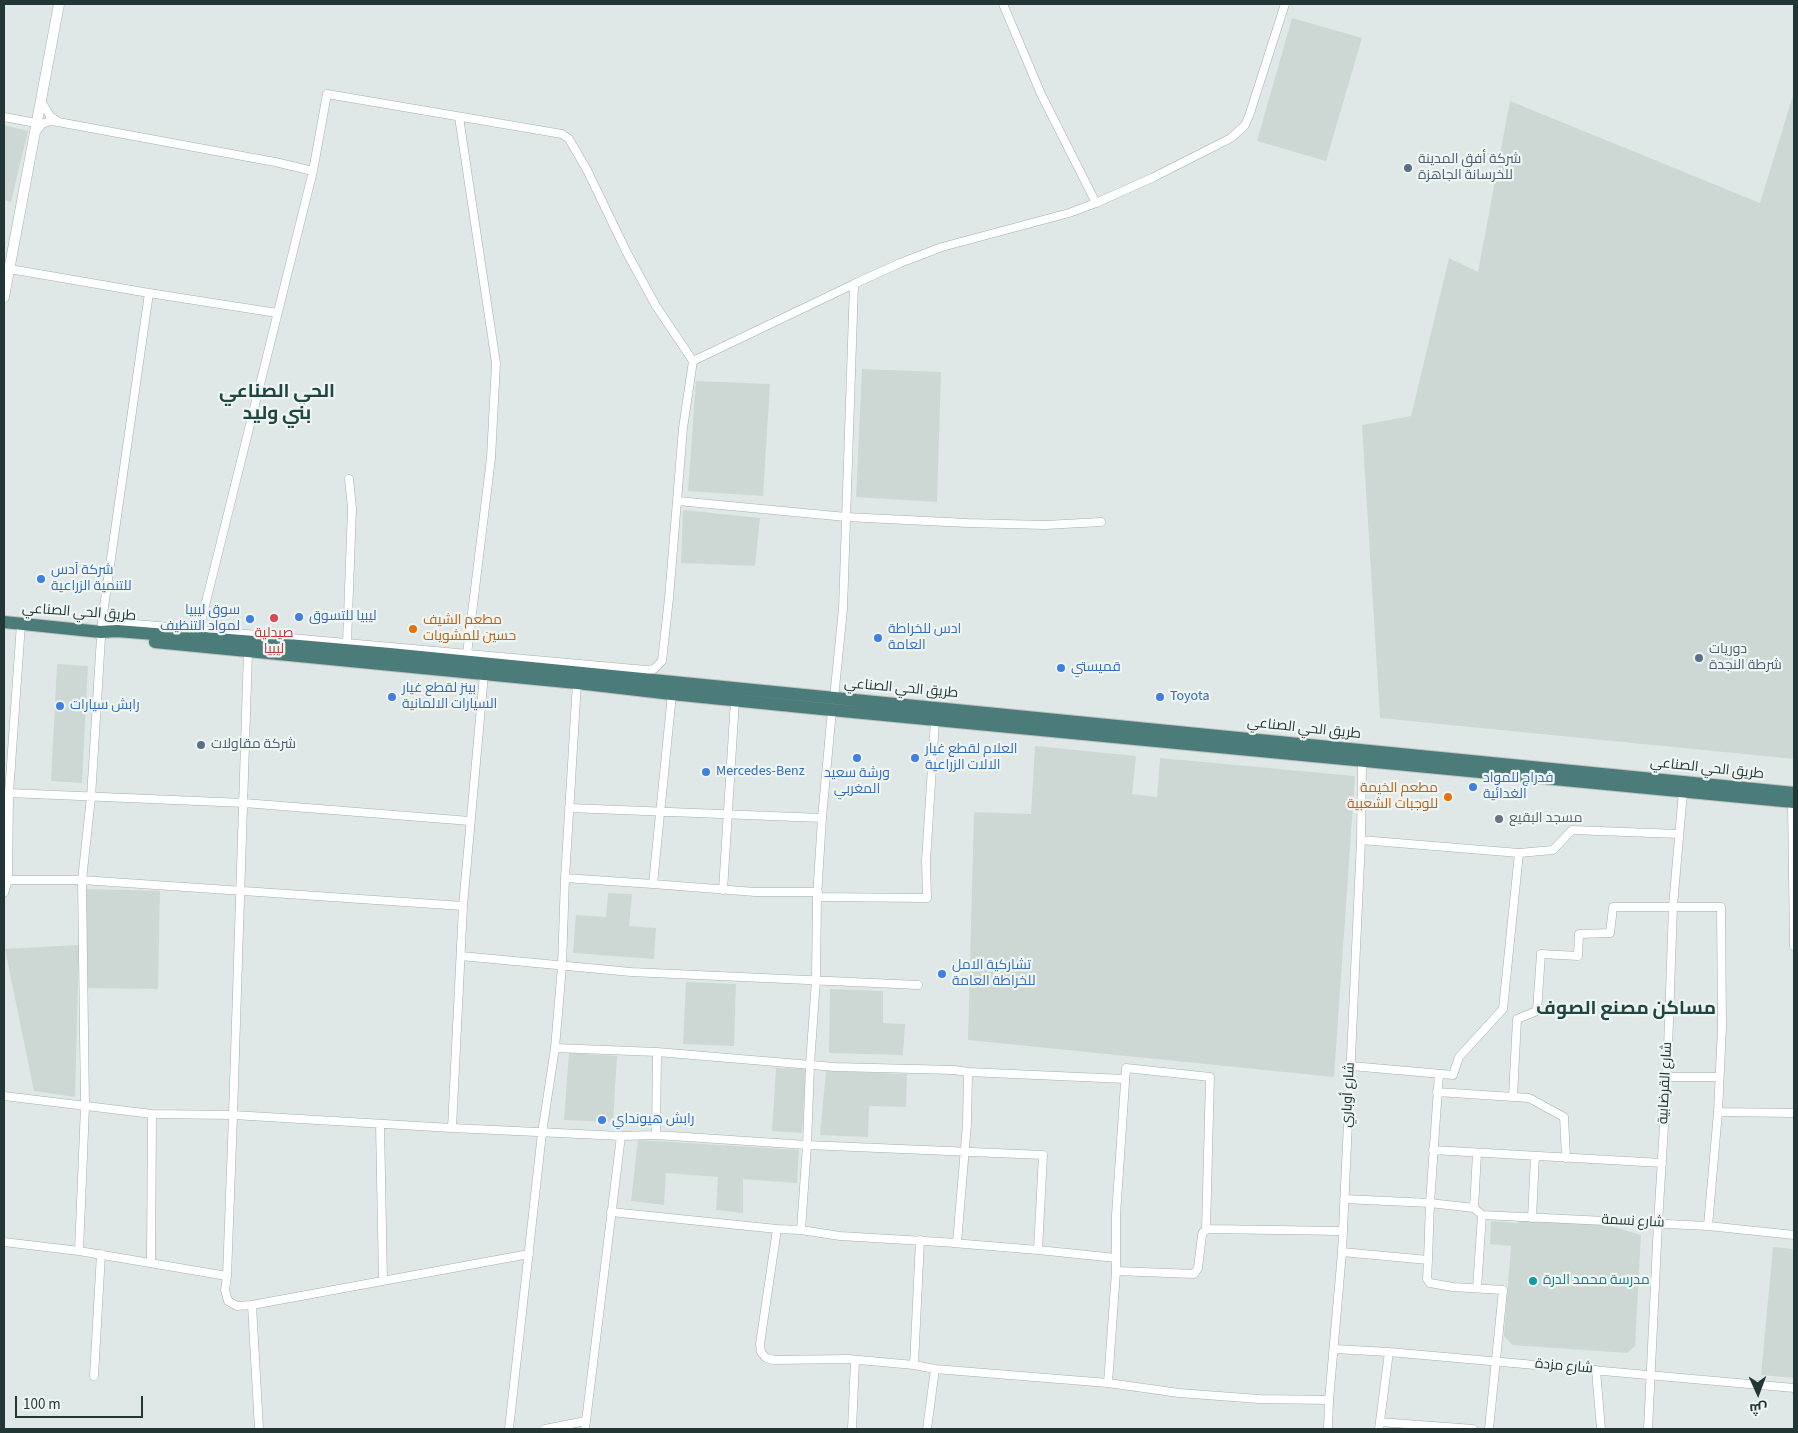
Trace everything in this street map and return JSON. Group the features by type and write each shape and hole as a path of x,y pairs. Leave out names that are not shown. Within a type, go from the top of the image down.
{"highway":[{"name":"طريق الحي الصناعي","path":"4,622 101,627 117,631 660,680 833,704 1794,799"},
{"path":"101,627 116,637 184,646 577,683 735,700 833,704 935,720 1683,792 1794,799"}],"street":[{"path":"4,297 6,268 41,101 58,4"},
{"path":"1003,4 1041,94 1096,203"},
{"path":"693,361 900,263 942,247 1096,203 1154,177 1238,133 1245,126 1249,116 1285,4"},
{"path":"199,630 313,171 327,94 562,134 569,138 587,170 631,261 656,306 693,361 683,428 678,501 660,680"},
{"path":"41,101 50,116 58,122"},
{"path":"4,117 36,123"},
{"path":"459,117 496,363 491,458 467,654"},
{"path":"33,136 42,124 50,121 275,162 313,171"},
{"path":"6,268 277,313"},
{"path":"801,1230 808,1145 822,818 843,610 854,284"},
{"path":"79,1251 85,1108 82,880 91,798 101,627 149,293"},
{"path":"347,643 352,508 349,479"},
{"path":"678,501 846,517 1046,525 1101,522"},
{"path":"4,893 8,880 9,793 21,624"},
{"path":"101,627 199,630 650,670 658,667 662,661"},
{"path":"248,652 233,1115 225,1290 228,1301 237,1306 252,1305 529,1254"},
{"path":"452,1128 463,906 484,674"},
{"path":"509,1429 542,1133 555,1048 562,966 565,878 577,683"},
{"path":"654,884 672,694"},
{"path":"723,890 735,700"},
{"path":"565,878 755,892 928,898 926,861 935,720"},
{"name":"شارع أوباري","path":"1328,1429 1342,1252 1361,840 1362,760"},
{"name":"شارع القرضابية","path":"1648,1429 1667,1077 1673,906 1683,792"},
{"path":"9,793 91,798 244,803 470,821"},
{"path":"1794,799 1794,946"},
{"path":"569,808 822,818"},
{"path":"1361,840 1519,853 1553,850 1572,830 1679,834"},
{"path":"1350,1066 1453,1075 1459,1057 1503,1009 1519,853"},
{"path":"8,880 82,880 463,906"},
{"path":"1517,1019 1537,1011 1541,954 1578,956 1579,934 1610,933 1613,907 1721,907 1722,1027 1718,1112 1708,1226"},
{"path":"461,956 631,972 918,985"},
{"path":"1503,1009 1517,1019"},
{"path":"1513,1097 1517,1019"},
{"path":"555,1048 657,1052 888,1069 954,1070 1125,1079"},
{"path":"656,1135 657,1052"},
{"path":"1108,1383 1116,1271 1116,1215 1126,1068 1210,1077 1206,1230 1202,1235 1198,1268 1194,1274 1116,1271"},
{"path":"952,1242 957,1243 965,1152 968,1072"},
{"path":"1439,1074 1433,1150 1427,1279 1430,1283 1503,1290 1488,1429"},
{"path":"1667,1077 1719,1077"},
{"path":"1437,1092 1529,1098 1564,1117 1566,1158"},
{"path":"4,1096 85,1108 152,1114 233,1115 542,1133 621,1136 656,1135 808,1145 1043,1155 1038,1250"},
{"path":"1718,1112 1794,1113"},
{"path":"151,1262 152,1114"},
{"path":"380,1124 383,1281"},
{"path":"545,1429 585,1425 621,1136"},
{"path":"1433,1150 1662,1163"},
{"path":"1474,1208 1477,1153"},
{"path":"1532,1218 1535,1156"},
{"path":"1344,1199 1430,1203 1474,1208 1482,1215 1477,1288"},
{"path":"611,1212 801,1230 840,1236 952,1242 1116,1258"},
{"name":"شارع نسمة","path":"1482,1215 1708,1226 1794,1235"},
{"path":"777,1229 760,1344 761,1352 766,1358 774,1360 856,1360 914,1365 935,1369 1108,1383 1179,1393 1259,1399 1329,1400"},
{"path":"1206,1230 1342,1231"},
{"path":"914,1365 920,1240"},
{"path":"4,1242 101,1254 227,1276"},
{"path":"1342,1252 1428,1260"},
{"path":"94,1376 101,1254"},
{"path":"252,1305 260,1429"},
{"name":"شارع مزدة","path":"1334,1349 1389,1352 1794,1388"},
{"path":"1389,1352 1380,1426 1473,1429"},
{"path":"852,1429 856,1360"},
{"path":"927,1429 935,1369"},
{"path":"1596,1370 1601,1429"}],"shaded area":[{"path":"1292,18 1362,38 1326,161 1257,141"},
{"path":"1794,92 1794,759 1380,718 1362,425 1411,416 1449,258 1478,272 1510,101 1760,203"},
{"path":"4,125 28,131 11,202 4,200"},
{"path":"862,369 941,372 937,502 856,497"},
{"path":"696,381 770,384 763,496 688,491"},
{"path":"683,510 760,518 755,566 681,563"},
{"path":"57,664 88,666 82,783 51,781"},
{"path":"1035,746 1136,756 1132,794 1157,797 1160,758 1355,776 1334,1077 968,1040 974,812 1031,814"},
{"path":"86,889 160,891 158,989 88,988"},
{"path":"608,893 632,894 629,926 656,928 654,959 573,953 576,915 606,917"},
{"path":"79,945 75,1097 34,1091 5,949"},
{"path":"686,982 736,984 734,1046 683,1044"},
{"path":"830,989 883,991 883,1023 905,1024 903,1055 829,1053"},
{"path":"569,1053 617,1056 613,1122 564,1120"},
{"path":"776,1068 806,1069 802,1133 772,1131"},
{"path":"826,1071 907,1074 906,1107 869,1106 868,1137 820,1135"},
{"path":"638,1140 799,1150 797,1183 743,1179 743,1213 716,1210 718,1177 666,1173 664,1205 631,1201"},
{"path":"1521,1219 1607,1225 1641,1235 1635,1346 1627,1353 1512,1345 1504,1336 1511,1246 1490,1244 1491,1221 1517,1223"},
{"path":"1773,1247 1794,1249 1794,1378 1761,1375"}],"place":[{"name":"شركة أفق المدينة للخرسانة الجاهزة","path":"1408,168"},
{"name":"شركة آدس للتنمية الزراعية","path":"41,579"},
{"name":"ليبيا للتسوق","path":"299,617"},
{"name":"صيدلية ليبيا","path":"274,618"},
{"name":"سوق ليبيا لمواد التنظيف","path":"250,619"},
{"name":"مطعم الشيف حسين للمشويات","path":"413,629"},
{"name":"ادس للخراطة العامة","path":"878,638"},
{"name":"دوريات شرطة النجدة","path":"1699,658"},
{"name":"قميستي","path":"1061,668"},
{"name":"بينز لقطع غيار السيارات الالمانية","path":"392,697"},
{"name":"Toyota","path":"1160,697"},
{"name":"رابش سيارات","path":"60,706"},
{"name":"شركة مقاولات","path":"201,745"},
{"name":"ورشة سعيد المغربي","path":"857,758"},
{"name":"العلام لقطع غيار الالات الزراعية","path":"915,758"},
{"name":"Mercedes-Benz","path":"706,772"},
{"name":"فدراج للمواد الغدائية","path":"1473,787"},
{"name":"مطعم الخيمة للوجبات الشعبية","path":"1448,797"},
{"name":"مسجد البقيع","path":"1499,819"},
{"name":"تشاركية الامل للخراطة العامة","path":"942,974"},
{"name":"رابش هيونداي","path":"602,1120"},
{"name":"مدرسة محمد الدرة","path":"1533,1281"}],"district":[{"name":"الحي الصناعي بني وليد","path":"277,404"},
{"name":"مساكن مصنع الصوف","path":"1626,1010"}]}
